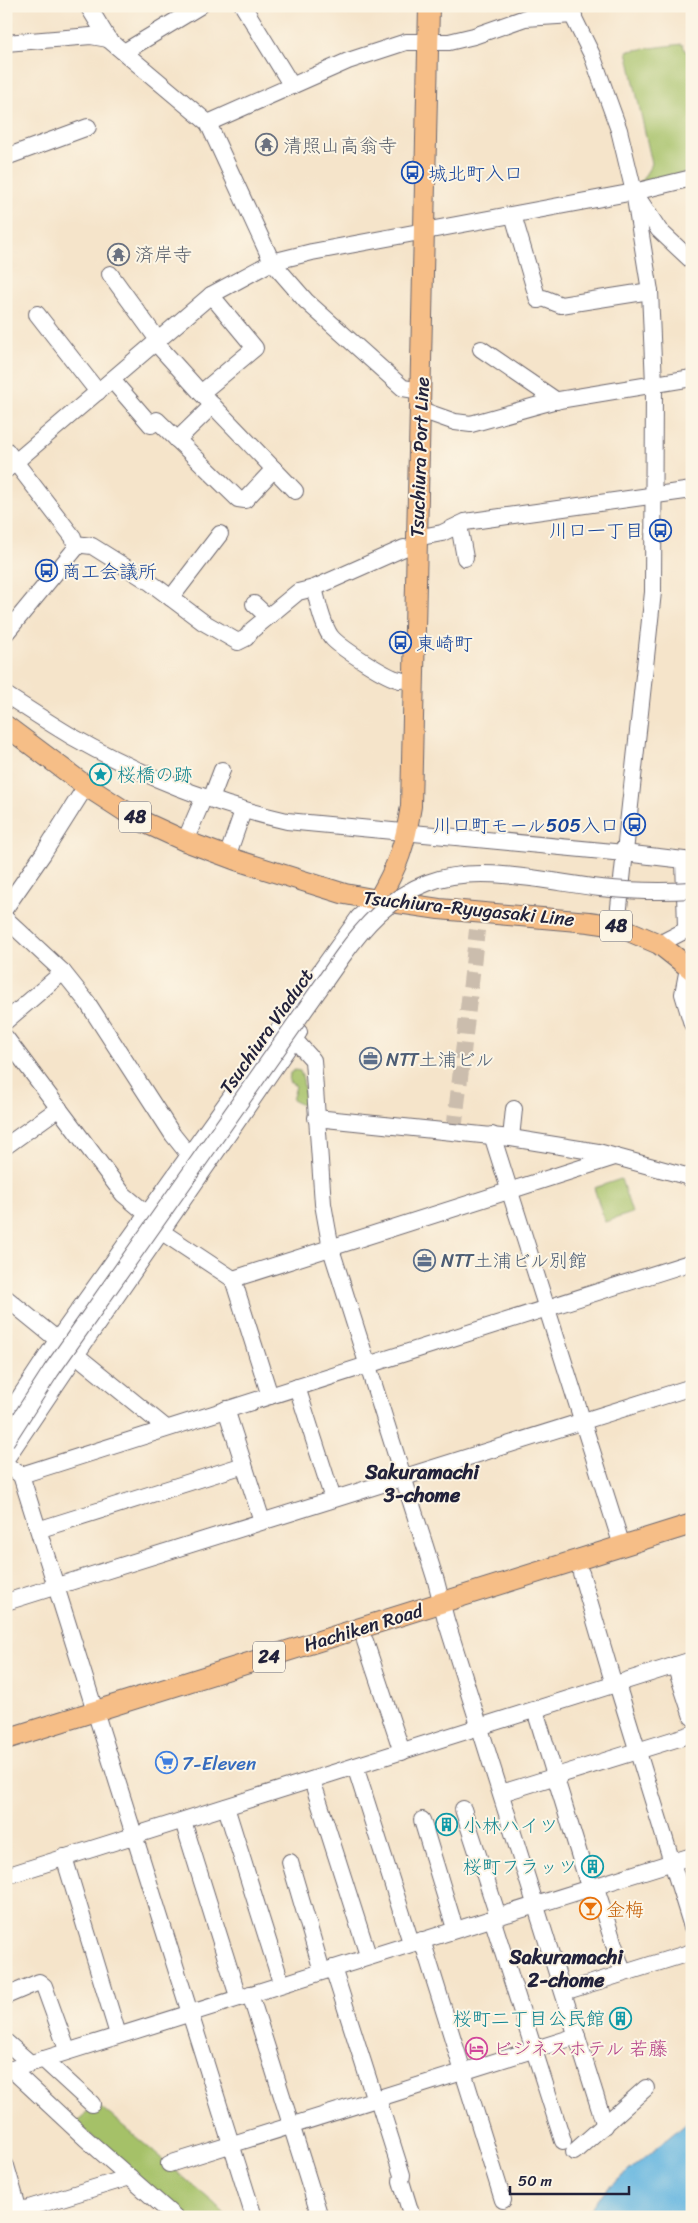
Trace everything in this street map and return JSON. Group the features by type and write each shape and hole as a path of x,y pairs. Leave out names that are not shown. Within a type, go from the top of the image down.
{"main road":[{"name":"Tsuchiura Port Line","path":"378,900 397,866 407,833 411,806 410,543 421,400 429,6"},
{"name":"Tsuchiura-Ryugasaki Line","path":"6,726 86,786 137,819 226,857 326,888 378,900 439,909 617,926 659,944 690,969"},
{"name":"Hachiken Road","path":"7,1736 96,1711 692,1524"}],"street":[{"path":"88,6 108,39 208,123 272,262 306,301 403,388 455,422 471,424 557,400 692,378"},
{"path":"124,52 200,6"},
{"path":"243,6 292,86"},
{"path":"208,123 348,61 392,46 406,42 449,42 474,36 525,18 571,11 592,55 619,130 634,192 650,291 654,384 653,592 617,926"},
{"path":"6,43 91,36 108,39"},
{"path":"6,157 88,127"},
{"path":"11,467 211,295 272,262 312,252 634,192 692,178"},
{"path":"634,192 659,230 692,261"},
{"path":"513,215 538,300 543,298 561,305 650,291"},
{"path":"110,274 156,341 201,393 295,491"},
{"path":"201,393 255,348 211,295"},
{"path":"37,314 98,392"},
{"path":"481,349 557,400"},
{"path":"112,380 150,424 157,420 238,499 245,500 274,470"},
{"path":"177,440 213,405"},
{"path":"6,450 11,467 73,537 75,544 74,552 6,633"},
{"path":"75,544 92,546 152,583 203,622 238,642 246,638 252,630 298,592 314,588 410,543 442,534 459,525 692,490"},
{"path":"459,525 465,558"},
{"path":"170,598 220,534"},
{"path":"314,588 332,639 382,672 400,680"},
{"path":"254,604 270,615"},
{"path":"6,695 70,735 117,760 244,811 287,821 624,852 688,862 689,927 659,944"},
{"path":"185,841 222,770"},
{"path":"6,907 43,854 86,786"},
{"path":"226,857 244,811"},
{"name":"Tsuchiura Viaduct","path":"6,1441 51,1371 342,957 360,933 379,913 408,891 427,882 447,877 468,875 530,879 603,888 692,890"},
{"path":"6,1459 294,1039 373,920 378,900"},
{"path":"6,1418 58,1339 359,917 378,900"},
{"path":"6,919 63,972 87,1002 173,1135 189,1155"},
{"path":"690,969 683,994 692,1024"},
{"path":"6,1021 63,972"},
{"path":"6,1038 123,1194 147,1214 162,1232 233,1279 270,1396"},
{"path":"294,1039 313,1060 323,1204 331,1249 605,2126"},
{"path":"6,1146 59,1108"},
{"path":"511,1138 514,1109"},
{"path":"316,1118 492,1135 598,1152 686,1176 692,1180"},
{"path":"492,1135 622,1546"},
{"path":"233,1279 615,1158"},
{"path":"21,1475 692,1262"},
{"path":"6,1298 166,1428"},
{"path":"297,1387 333,1499"},
{"path":"6,1602 692,1387"},
{"path":"226,1409 262,1521"},
{"path":"6,1465 21,1475 254,2217"},
{"path":"44,1528 244,1465"},
{"path":"581,1573 692,1926"},
{"path":"365,1641 402,1752"},
{"path":"6,1876 692,1660"},
{"path":"675,1665 692,1718"},
{"path":"535,1710 587,1880"},
{"path":"508,1791 692,1734"},
{"path":"356,1766 415,1938 464,2072 503,2200"},
{"path":"312,1780 366,1949"},
{"path":"226,1807 279,1976"},
{"path":"463,1809 533,2050 568,2147 605,2126 646,2088"},
{"path":"422,1820 453,1922"},
{"path":"183,1821 291,2125 320,2217"},
{"path":"19,2064 190,2013 243,1992 328,1970 415,1938 495,1917 692,1856"},
{"path":"64,1858 116,2028"},
{"path":"290,1862 376,2099 402,2175 412,2217"},
{"path":"598,1894 624,1973"},
{"path":"570,1990 692,1952"},
{"path":"6,1996 39,1982 44,1986 65,2044"},
{"path":"169,2164 577,2036"},
{"path":"6,2042 19,2064 85,2138 175,2217"},
{"path":"19,2064 92,2104"},
{"path":"6,2166 13,2213 130,2177"}],"green space":[{"path":"682,44 692,61 692,171 640,183 652,164 627,51"},
{"path":"295,1070 300,1071 303,1079 306,1107 292,1100 296,1086 289,1082 290,1073"},
{"path":"621,1179 632,1213 605,1222 594,1188"},
{"path":"96,2103 228,2217 182,2217 77,2123"}],"water":[{"path":"692,2118 692,2217 584,2217 607,2189"}],"tunnel":[{"path":"454,1131 477,930"}],"place":[{"name":"清照山高翁寺","path":"267,145"},
{"name":"城北町入口","path":"412,173"},
{"name":"済岸寺","path":"119,254"},
{"name":"川口一丁目","path":"660,530"},
{"name":"商工会議所","path":"46,571"},
{"name":"東崎町","path":"400,643"},
{"name":"桜橋の跡","path":"101,774"},
{"name":"川口町モール505入口","path":"635,825"},
{"name":"NTT土浦ビル","path":"370,1059"},
{"name":"NTT土浦ビル別館","path":"425,1260"},
{"name":"7-Eleven","path":"166,1763"},
{"name":"小林ハイツ","path":"447,1825"},
{"name":"桜町フラッツ","path":"593,1866"},
{"name":"金梅","path":"590,1909"},
{"name":"桜町二丁目公民館","path":"621,2018"},
{"name":"ビジネスホテル 若藤","path":"477,2048"}],"district":[{"name":"Sakuramachi 3-chome","path":"422,1484"},
{"name":"Sakuramachi 2-chome","path":"566,1968"}]}
